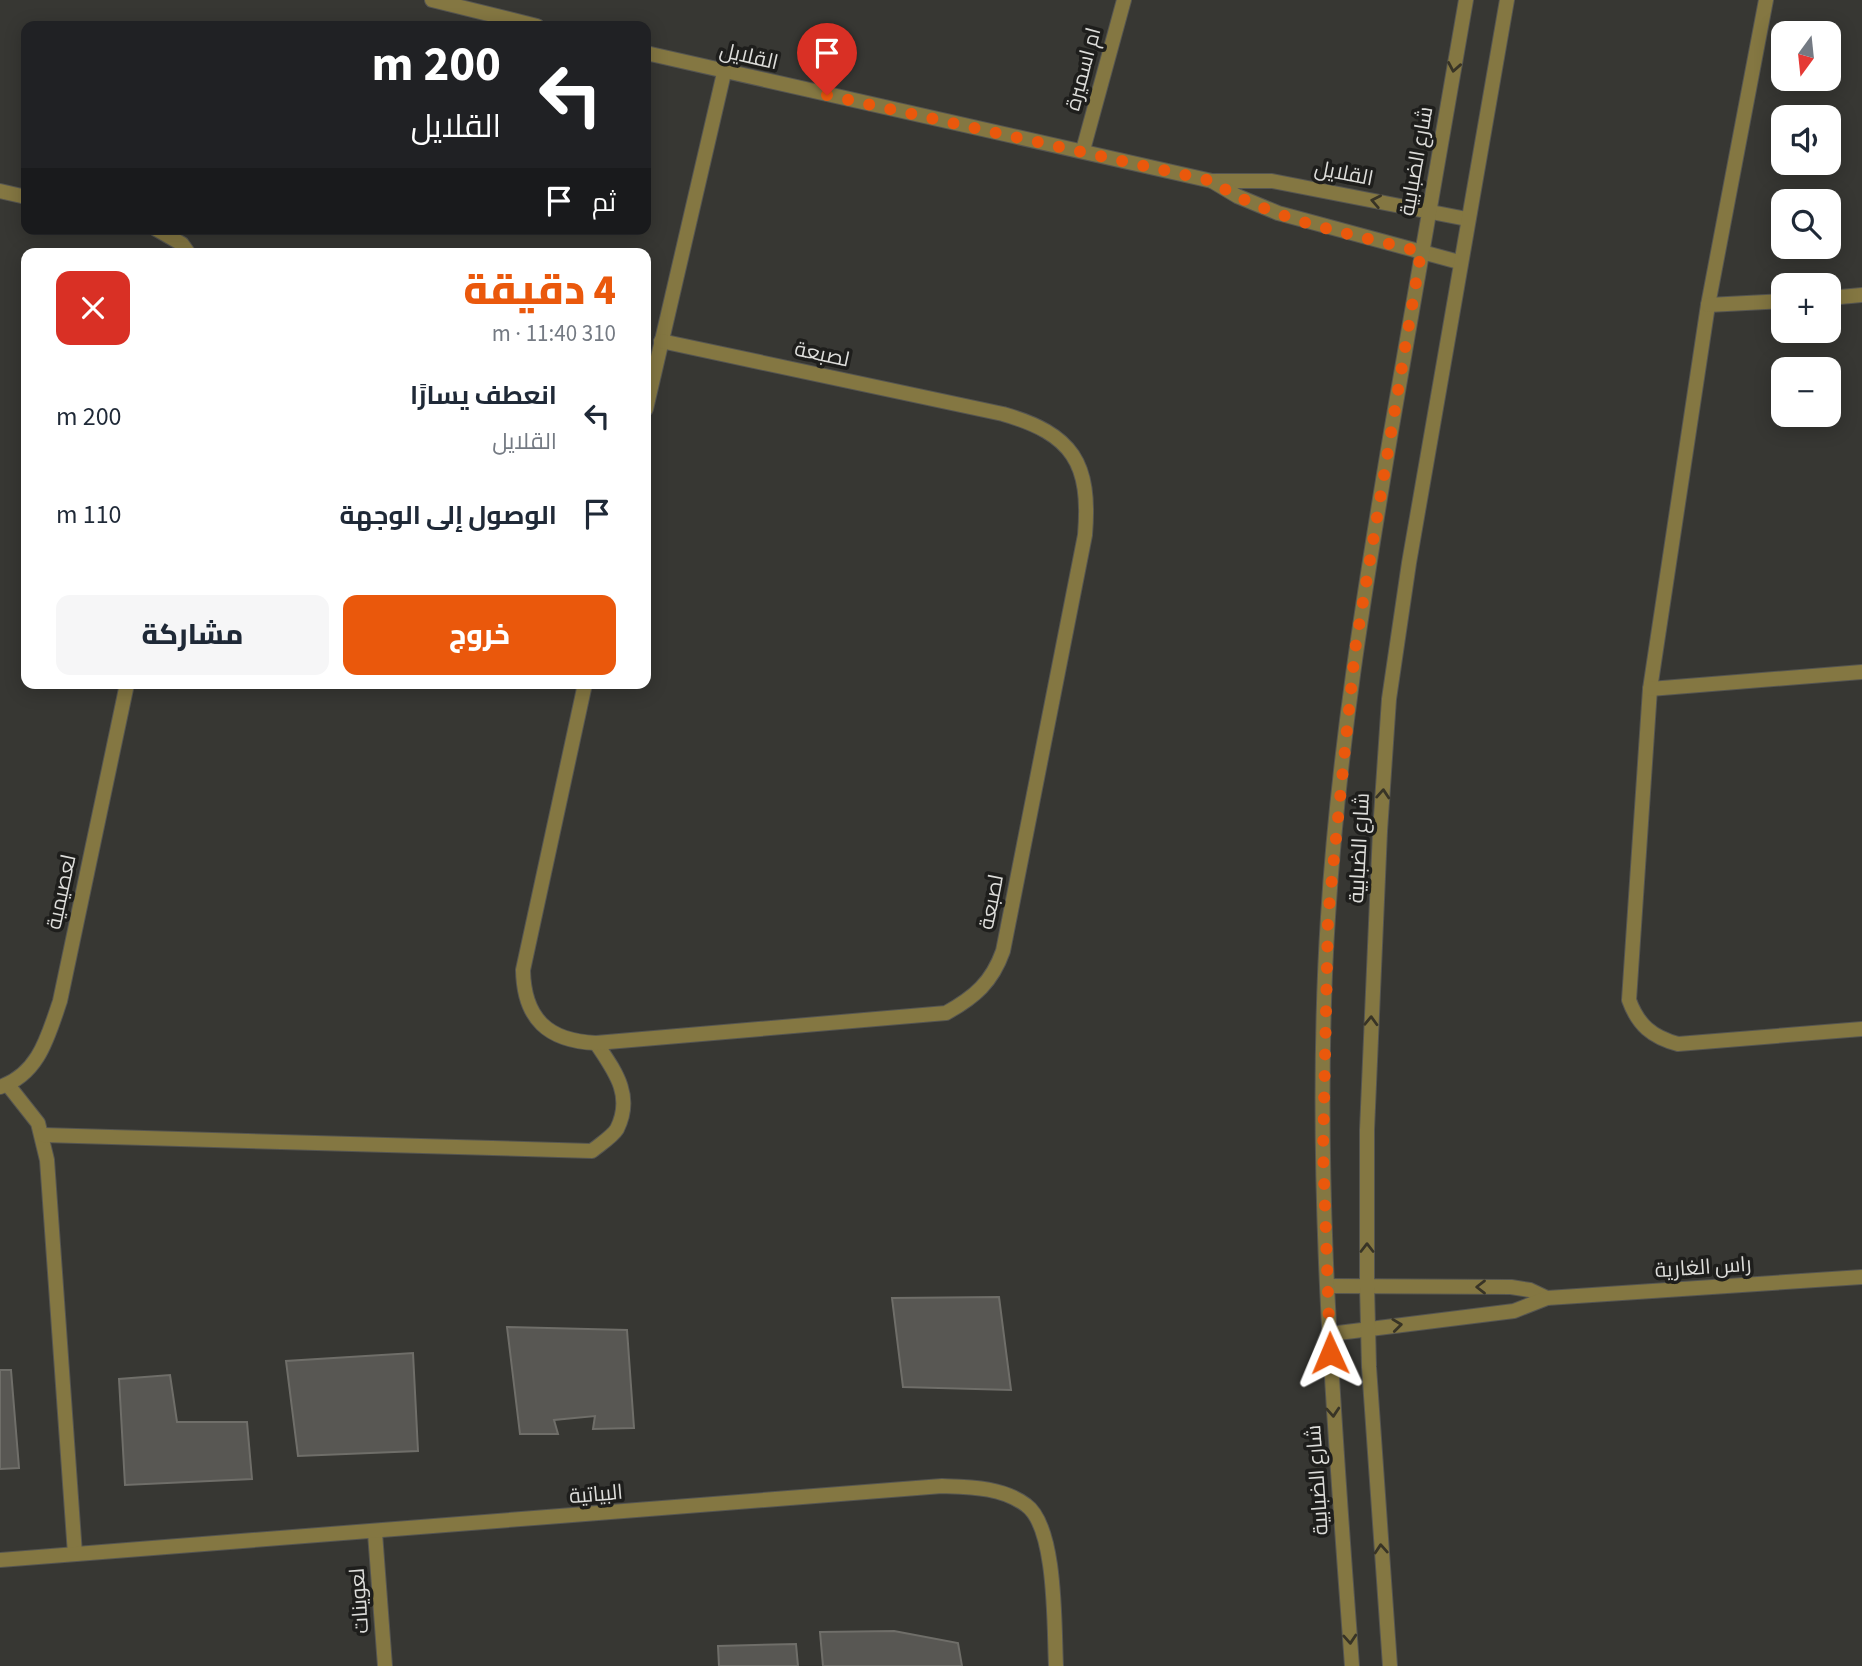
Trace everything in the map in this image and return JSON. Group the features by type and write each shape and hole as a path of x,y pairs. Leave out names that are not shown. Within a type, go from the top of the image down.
{"street":[{"path":"432,0 517,21"},
{"name":"ام اسميرة","path":"1083,150 1124,0"},
{"name":"شارع الضبابية","path":"1352,1666 1328,1286 1323,1112 1328,917 1355,650 1466,0"},
{"name":"شارع الضبابية","path":"1390,1666 1367,1286 1367,1130 1389,699 1459,262 1507,0"},
{"path":"1766,0 1708,305 1650,689 1629,986 1634,1013 1652,1034 1678,1044 1862,1029"},
{"name":"القلايل","path":"651,54 724,73 1083,150 1212,181 1272,181 1467,219"},
{"path":"651,386 724,73"},
{"name":"القلايل","path":"1212,181 1237,196 1278,213 1459,262"},
{"path":"0,191 21,196"},
{"path":"166,235 185,248"},
{"path":"1841,297 1862,295"},
{"path":"1708,305 1771,301"},
{"name":"لصبعة","path":"585,689 523,970 524,992 530,1010 543,1025 559,1037 596,1042 946,1013 981,992 995,972 1003,951 1085,535 1088,504 1084,480 1070,451 1055,435 1038,424 661,341"},
{"path":"1650,689 1862,672"},
{"name":"لعصيمية","path":"4,1086 29,1070 44,1047 60,1001 126,689"},
{"path":"43,1135 592,1151 616,1130 623,1105 622,1081 596,1042"},
{"path":"4,1086 32,1113 43,1135 47,1160 75,1554"},
{"name":"راس الغارية","path":"1330,1334 1514,1311 1547,1298 1862,1277"},
{"name":"راس الغارية","path":"1328,1286 1511,1287 1530,1290 1547,1298"},
{"name":"البياتية","path":"0,1560 375,1533 942,1486 979,1488 1008,1495 1027,1505 1038,1518 1050,1580 1056,1666"},
{"name":"لعوينات","path":"375,1533 385,1666"}],"building":[{"path":"999,1297 1011,1390 903,1387 892,1298"},
{"path":"507,1327 627,1330 634,1428 593,1429 595,1416 554,1420 558,1434 520,1434"},
{"path":"413,1353 418,1451 298,1456 286,1361"},
{"path":"0,1370 11,1370 19,1468 0,1469"},
{"path":"170,1375 177,1422 247,1422 252,1479 125,1485 119,1379"},
{"path":"894,1631 958,1643 962,1666 823,1666 820,1632"},
{"path":"796,1644 798,1666 719,1666 718,1646"}],"route":[{"path":"827,95 1083,150 1212,181 1237,196 1278,213 1421,252 1355,650 1328,917 1323,1151 1330,1353"}]}
